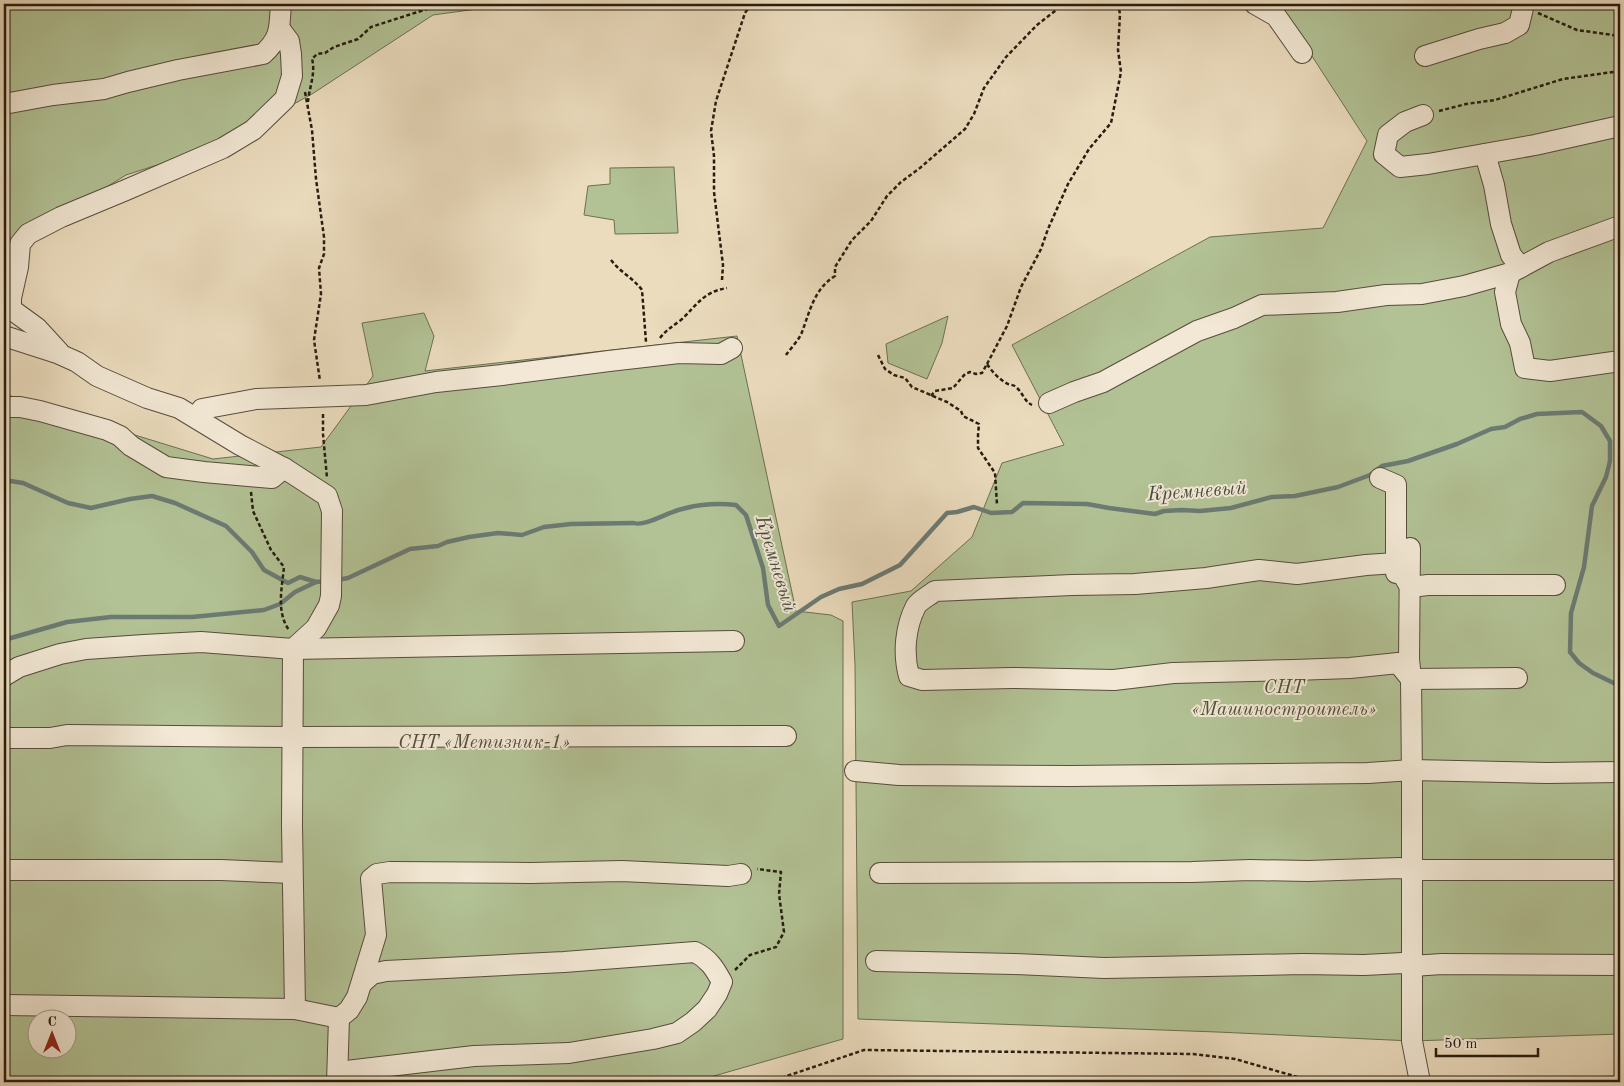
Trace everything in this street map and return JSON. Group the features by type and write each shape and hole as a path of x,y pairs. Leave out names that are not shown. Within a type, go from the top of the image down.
{"lane":[{"path":"4,104 52,95 104,89 178,70 264,54 277,39 280,29 281,4"},
{"path":"1255,4 1276,16 1302,53"},
{"path":"1424,56 1505,33 1519,25 1529,6"},
{"path":"62,355 37,328 8,306 18,268 11,257 28,234 61,217 223,148 253,130 285,99 292,76 289,41 280,29"},
{"path":"1424,115 1405,122 1388,135 1384,154 1400,167 1574,138 1620,126"},
{"path":"1485,154 1504,232 1516,270 1505,292 1511,324 1520,343 1525,368 1550,371 1620,361"},
{"path":"1049,403 1103,382 1198,330 1234,318 1262,305 1337,302 1386,295 1422,294 1464,286 1516,270 1549,252 1620,226"},
{"path":"4,336 62,355 77,362 97,376 147,398 180,408 240,445 284,468 327,496 332,511 329,605 316,628 293,649 292,873 295,1009"},
{"path":"199,420 202,409 256,399 366,395 436,382 645,356 679,353 721,354 732,348"},
{"path":"4,407 40,410 107,430 120,436 143,454 166,467 272,478 284,468"},
{"path":"1380,478 1396,485 1398,663 1407,770"},
{"path":"1410,548 1409,659 1411,679 1407,770 1407,964 1412,1000 1412,1041 1420,1082"},
{"path":"1396,563 1410,587"},
{"path":"1396,563 1297,574 1259,570 1206,578 1135,584 935,591 917,605 907,632 905,661 909,676 922,680 1012,678 1114,680 1173,673 1350,668 1398,663"},
{"path":"1410,587 1428,585 1555,585"},
{"path":"4,676 19,667 60,654 111,647 200,642 293,649 734,641"},
{"path":"1398,663 1411,679"},
{"path":"1411,679 1517,678"},
{"path":"4,738 50,738 67,735 293,737 786,736"},
{"path":"855,771 899,775 1070,776 1407,770 1620,772"},
{"path":"880,873 1406,869 1620,870"},
{"path":"4,870 221,870 292,873"},
{"path":"362,983 372,974 386,971 556,963 695,952 705,957 715,969 722,982 707,1009 677,1033 569,1053 474,1056 338,1077 340,1018 349,1010 357,997 376,935 370,879 377,874 390,872 531,873 622,871 728,876 741,874"},
{"path":"876,962 1014,964 1104,968 1407,964 1620,965"},
{"path":"4,1005 295,1009 340,1018"}],"path":[{"path":"308,106 308,90 314,67 312,59 317,54 325,53 334,47 358,39 371,28 427,9 441,5 473,4"},
{"path":"722,280 723,265 714,192 714,156 711,131 716,101 745,13 751,4"},
{"path":"786,355 801,334 817,293 834,276 835,267 852,240 871,221 887,196 901,182 965,129 974,114 984,88 1006,56 1037,25 1064,4"},
{"path":"931,396 935,391 953,388 965,374 970,372 982,373 1007,326 1021,286 1042,249 1048,228 1068,184 1089,149 1111,123 1121,72 1118,50 1120,24 1118,4"},
{"path":"1529,6 1538,13 1577,30 1620,36"},
{"path":"1424,115 1466,104 1495,100 1562,79 1620,71"},
{"path":"292,76 305,92 308,106 324,237 324,254 319,268 321,294 314,340 328,475 325,485 327,496"},
{"path":"611,260 621,272 638,284 642,290 646,348 652,343"},
{"path":"660,338 711,292 727,288"},
{"path":"878,355 885,369 905,378 912,387 947,402 961,411 963,416 980,424 978,448 994,473 997,505"},
{"path":"987,364 999,378 1015,386 1031,405 1049,403"},
{"path":"253,511 271,550 284,567 280,604 284,623"},
{"path":"722,982 750,955 776,947 784,932 779,894 781,872 758,869 741,874"},
{"path":"769,1082 864,1050 1193,1054 1235,1059 1315,1082"}],"green space":[{"path":"4,4 514,4 433,15 312,94 219,145 126,175 14,244 4,248"},
{"name":"СНТ «Машиностроитель»","path":"1273,4 1620,4 1620,1034 1412,1041 858,1019 855,665 852,602 911,591 972,537 1002,463 1064,445 1012,345 1210,237 1323,228 1367,141 1308,50"},
{"path":"674,167 678,233 615,234 614,220 584,215 588,186 610,184 610,168"},
{"name":"СНТ «Метизник-1»","path":"424,313 434,336 425,371 737,336 796,611 831,615 843,621 843,1039 693,1082 4,1082 4,393 21,400 213,459 321,447 373,376 362,323"},
{"path":"948,316 942,343 927,379 888,363 886,344"},
{"path":"1620,1076 1620,1082 1457,1082 1462,1077 1520,1079"}],"waterway":[{"name":"Кремневый","path":"337,580 348,578 410,549 438,546 469,537 498,533 522,535 544,527 571,524 639,524 677,510 695,506 715,504 736,505 746,515 763,568 768,605 779,626 821,597 839,589 862,584 900,565 947,513 974,507 991,513 1012,512 1023,503 1087,504 1155,514 1164,511 1200,511 1231,508 1272,497 1295,496 1338,487 1370,475 1382,466 1408,461 1457,444 1491,429 1505,427 1520,419 1537,414 1582,412 1601,426 1610,441 1610,461 1606,477 1592,506 1584,567 1571,613 1570,652 1579,663 1593,673 1620,686"},
{"name":"Кремневый","path":"4,480 23,483 68,503 91,508 152,496 175,503 226,526 252,552 264,570 288,583 300,577 316,582 327,581"},
{"path":"4,640 67,622 111,617 192,617 264,610 280,604 295,592 316,582"}]}
